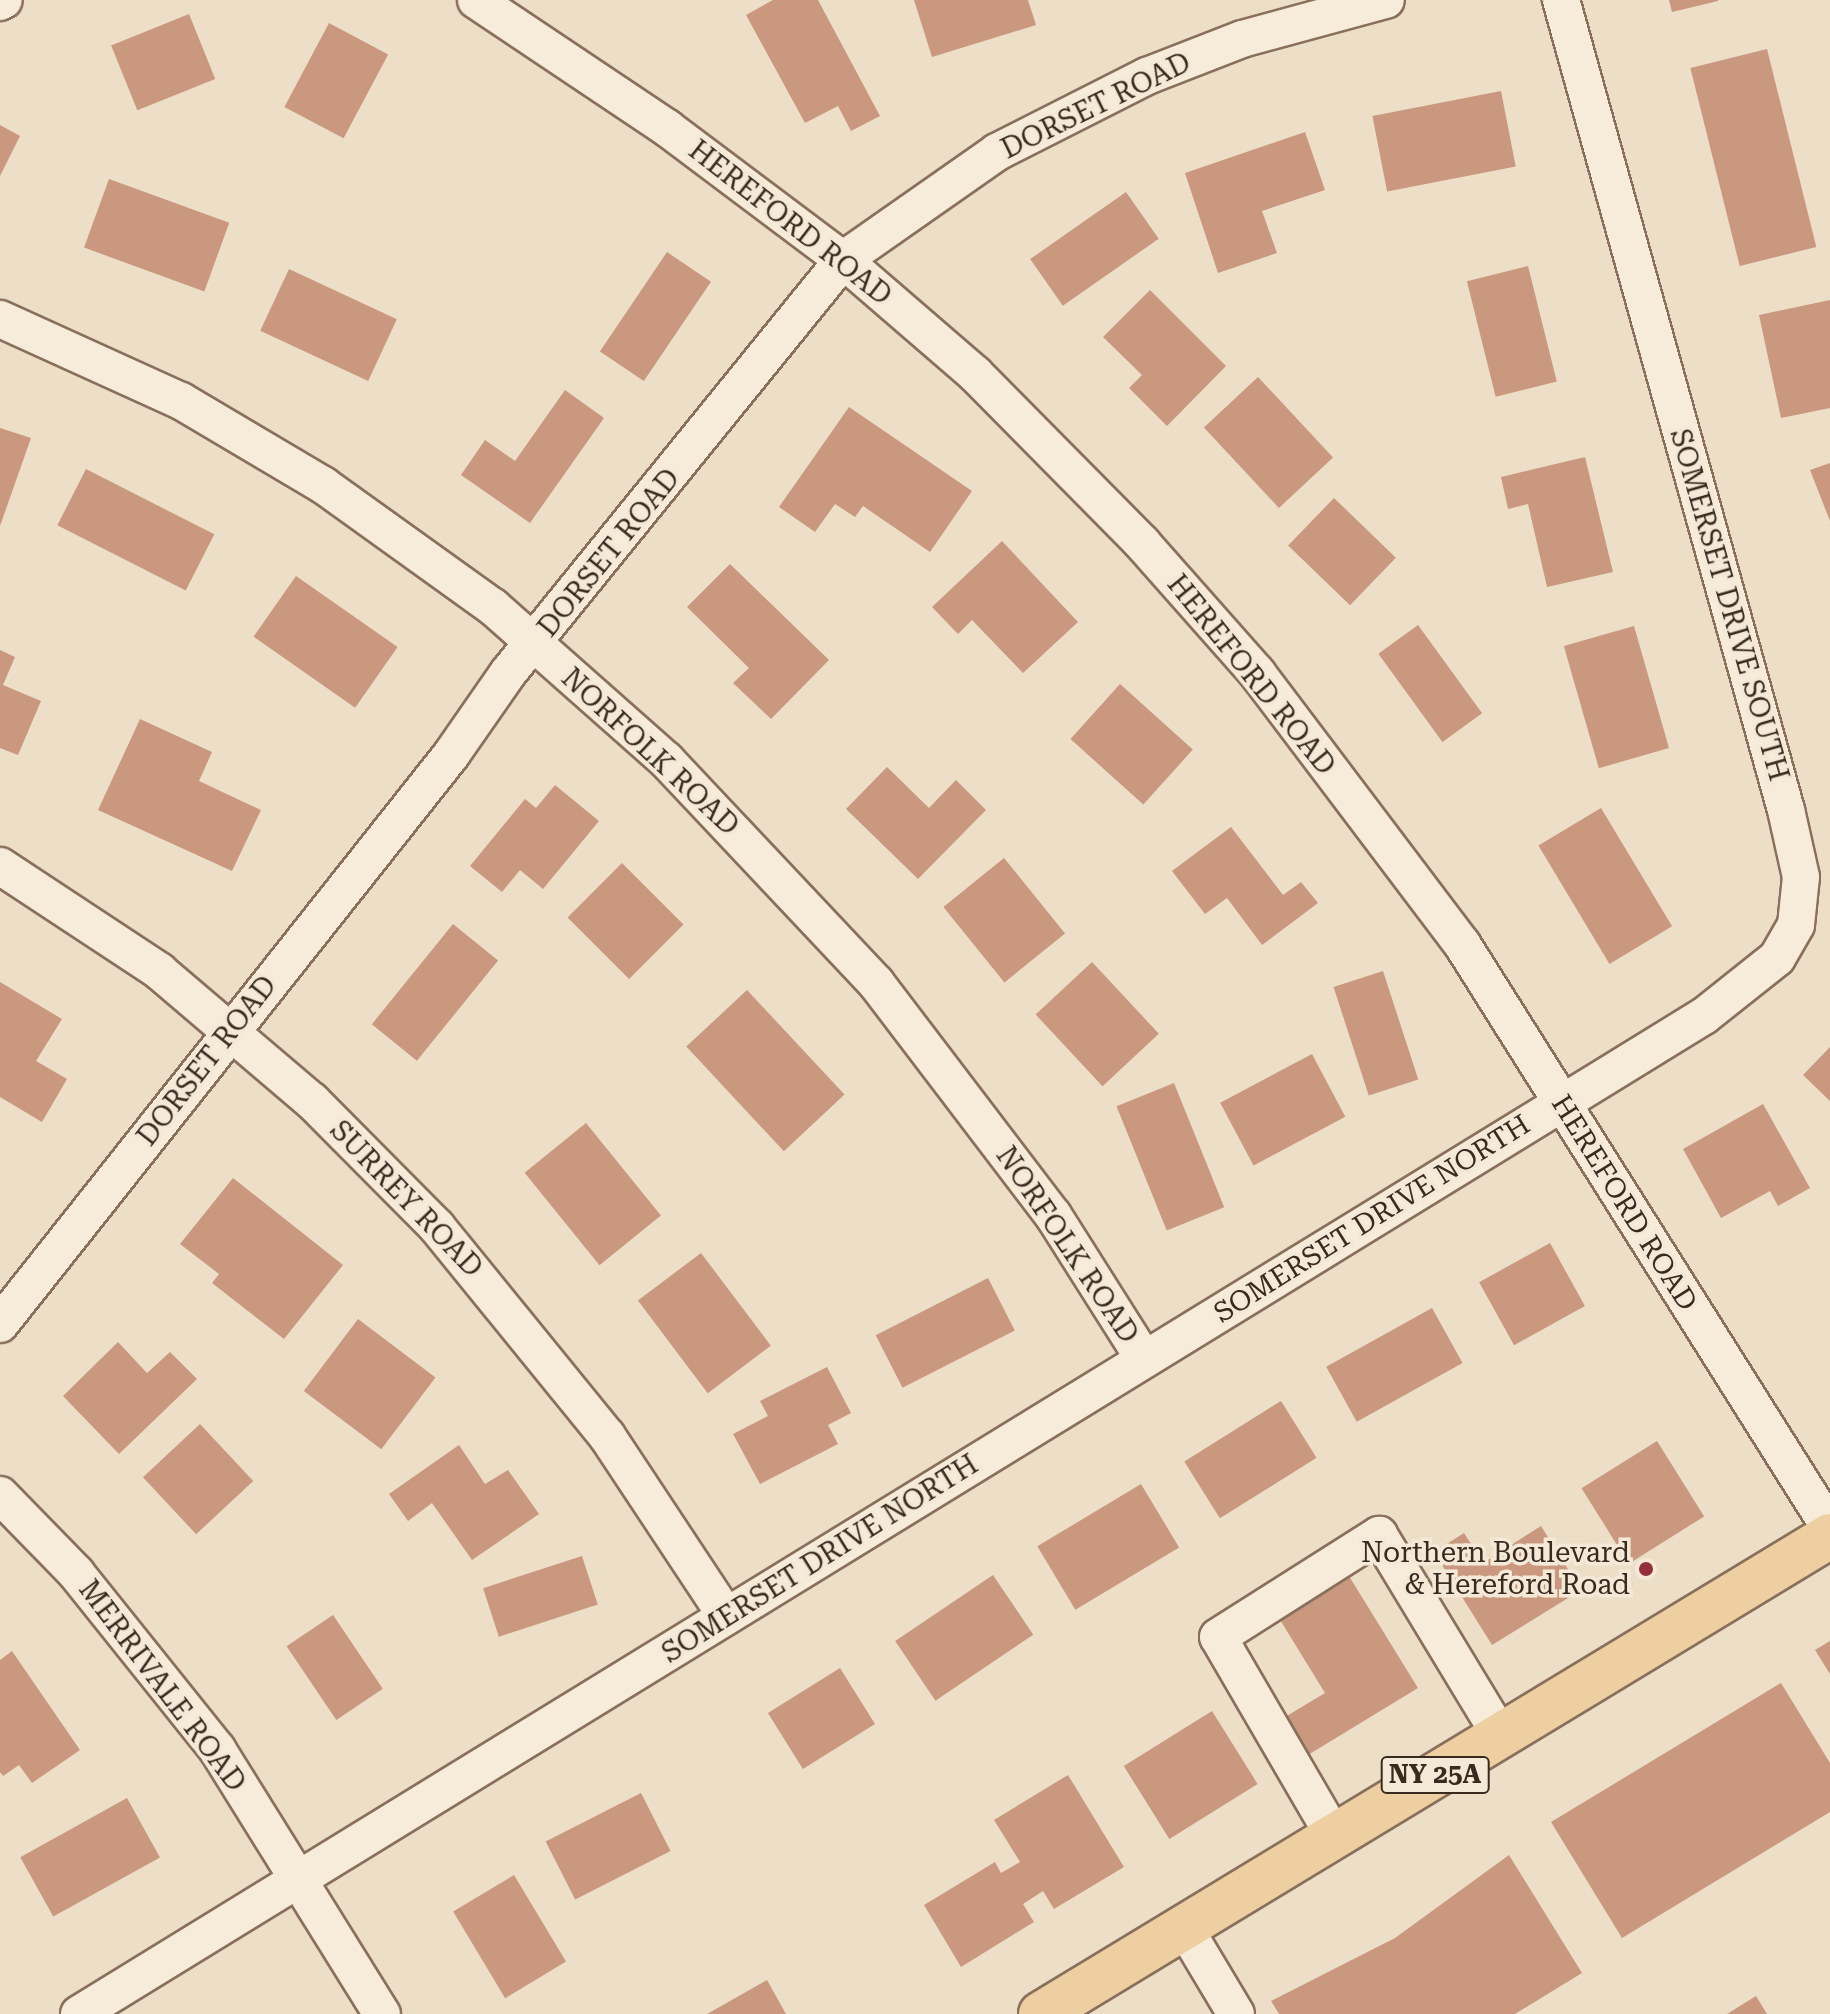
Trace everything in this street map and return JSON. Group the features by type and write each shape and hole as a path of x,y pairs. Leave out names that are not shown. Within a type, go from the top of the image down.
{"main road":[{"name":"NY 25A","path":"1041,2014 1830,1536"}],"street":[{"name":"HEREFORD ROAD","path":"476,0 667,128 843,260 975,374 1142,543 1257,673 1462,944 1830,1528"},
{"name":"DORSET ROAD","path":"0,1324 843,260 997,152 1147,76 1242,39 1386,0"},
{"name":"SOMERSET DRIVE SOUTH","path":"1561,0 1801,877 1796,925 1760,976 1561,1103"},
{"name":"NORFOLK ROAD","path":"0,319 181,401 323,485 493,607 666,760 876,983 1053,1215 1144,1359"},
{"name":"SURREY ROAD","path":"0,866 159,971 312,1101 437,1227 508,1309 607,1436 726,1616"},
{"name":"SOMERSET DRIVE NORTH","path":"79,2014 1561,1103"},
{"name":"MERRIVALE ROAD","path":"0,1495 76,1573 217,1749 382,2014"},
{"path":"1334,1836 1218,1637 1379,1535 1500,1735"},
{"path":"1184,1927 1236,2014"}],"building":[{"path":"773,0 818,0 880,116 851,131 838,106 805,123 746,15"},
{"path":"914,0 1028,0 1036,25 932,57"},
{"path":"1669,0 1718,0 1718,1 1672,12"},
{"path":"189,14 215,79 137,110 111,45"},
{"path":"329,23 388,54 344,138 284,107"},
{"path":"1767,49 1816,247 1740,266 1690,68"},
{"path":"1501,91 1516,167 1387,192 1372,116"},
{"path":"0,125 20,136 0,176"},
{"path":"1305,132 1325,190 1262,211 1277,253 1218,273 1185,173"},
{"path":"109,179 229,223 204,291 84,248"},
{"path":"1126,192 1159,239 1063,306 1030,259"},
{"path":"667,252 711,282 644,381 600,351"},
{"path":"1528,266 1557,381 1496,397 1467,281"},
{"path":"289,269 397,319 368,381 260,331"},
{"path":"1150,290 1226,366 1167,426 1129,388 1142,375 1103,337"},
{"path":"1830,300 1830,408 1781,418 1759,315"},
{"path":"1258,377 1333,457 1279,508 1204,427"},
{"path":"565,390 604,418 530,523 461,475 485,440 515,461"},
{"path":"849,407 972,491 930,552 863,506 855,517 835,504 815,532 779,507"},
{"path":"0,428 31,438 0,526"},
{"path":"1585,457 1613,572 1547,587 1528,504 1508,509 1501,477"},
{"path":"1830,463 1830,521 1810,470"},
{"path":"86,469 214,534 186,591 57,525"},
{"path":"1334,498 1396,558 1350,605 1288,545"},
{"path":"1002,541 1078,622 1023,673 972,620 958,634 932,607"},
{"path":"730,564 829,660 771,719 733,683 749,668 687,607"},
{"path":"296,576 398,647 355,708 254,637"},
{"path":"1418,625 1482,713 1442,742 1378,654"},
{"path":"1634,626 1669,748 1599,768 1564,646"},
{"path":"0,650 15,657 3,685 41,701 18,755 0,748"},
{"path":"1120,684 1193,750 1143,805 1070,739"},
{"path":"140,719 212,752 199,781 261,810 232,871 98,810"},
{"path":"887,767 929,808 956,780 986,810 918,879 846,809"},
{"path":"555,785 599,821 543,889 520,870 502,892 470,866 525,799 536,808"},
{"path":"1601,808 1672,926 1610,964 1538,846"},
{"path":"1231,827 1283,895 1301,882 1318,903 1262,945 1227,898 1205,914 1172,871"},
{"path":"1004,858 1065,933 1004,982 943,907"},
{"path":"622,863 684,925 629,979 568,917"},
{"path":"453,924 498,961 417,1061 372,1024"},
{"path":"1092,962 1159,1034 1103,1086 1036,1015"},
{"path":"1383,971 1418,1079 1369,1095 1334,987"},
{"path":"0,982 62,1019 36,1061 67,1079 42,1122 0,1097"},
{"path":"747,990 845,1095 784,1151 686,1047"},
{"path":"1830,1047 1830,1101 1803,1075"},
{"path":"1312,1054 1345,1117 1254,1166 1220,1103"},
{"path":"1174,1083 1224,1207 1167,1230 1117,1106"},
{"path":"1763,1104 1810,1188 1778,1206 1770,1191 1721,1218 1683,1149"},
{"path":"586,1123 661,1215 599,1265 525,1173"},
{"path":"233,1178 343,1265 284,1339 212,1283 219,1274 180,1244"},
{"path":"1550,1243 1585,1306 1514,1345 1479,1282"},
{"path":"701,1253 771,1346 708,1393 638,1301"},
{"path":"988,1278 1015,1331 903,1388 876,1335"},
{"path":"1432,1308 1463,1363 1357,1422 1326,1367"},
{"path":"358,1319 435,1377 381,1449 304,1391"},
{"path":"118,1342 147,1373 170,1352 197,1379 119,1454 63,1396"},
{"path":"827,1367 851,1413 828,1425 838,1444 760,1484 733,1434 768,1416 760,1401"},
{"path":"1281,1401 1317,1458 1220,1518 1184,1461"},
{"path":"200,1424 253,1481 196,1534 143,1477"},
{"path":"1657,1441 1704,1516 1629,1564 1582,1488"},
{"path":"459,1445 485,1484 508,1470 539,1514 472,1560 432,1503 408,1521 389,1494"},
{"path":"1141,1484 1179,1547 1075,1610 1037,1546"},
{"path":"1541,1526 1581,1590 1492,1645 1434,1552 1464,1533 1483,1563"},
{"path":"582,1556 598,1605 499,1637 483,1588"},
{"path":"1344,1568 1418,1688 1303,1758 1280,1720 1325,1693 1274,1610"},
{"path":"993,1575 1033,1635 935,1701 895,1641"},
{"path":"333,1615 383,1689 336,1720 287,1646"},
{"path":"1830,1641 1830,1674 1815,1650"},
{"path":"12,1651 80,1750 32,1783 19,1765 3,1776 0,1772 0,1660"},
{"path":"840,1668 875,1724 803,1769 768,1713"},
{"path":"1781,1683 1830,1763 1830,1812 1622,1938 1551,1822"},
{"path":"1212,1711 1258,1784 1169,1839 1124,1766"},
{"path":"1068,1775 1124,1867 1054,1909 1043,1891 1023,1904 1034,1922 961,1967 924,1905 995,1862 1001,1873 1020,1862 994,1820"},
{"path":"641,1793 671,1851 575,1899 546,1842"},
{"path":"127,1798 160,1857 53,1917 20,1857"},
{"path":"1509,1855 1582,1973 1515,2014 1279,2014 1271,2001 1395,1938"},
{"path":"514,1875 566,1962 505,1998 453,1912"},
{"path":"767,1980 786,2014 707,2014"},
{"path":"1756,1996 1767,2014 1727,2014"}],"place":[{"name":"Northern Boulevard & Hereford Road","path":"1646,1569"}]}
